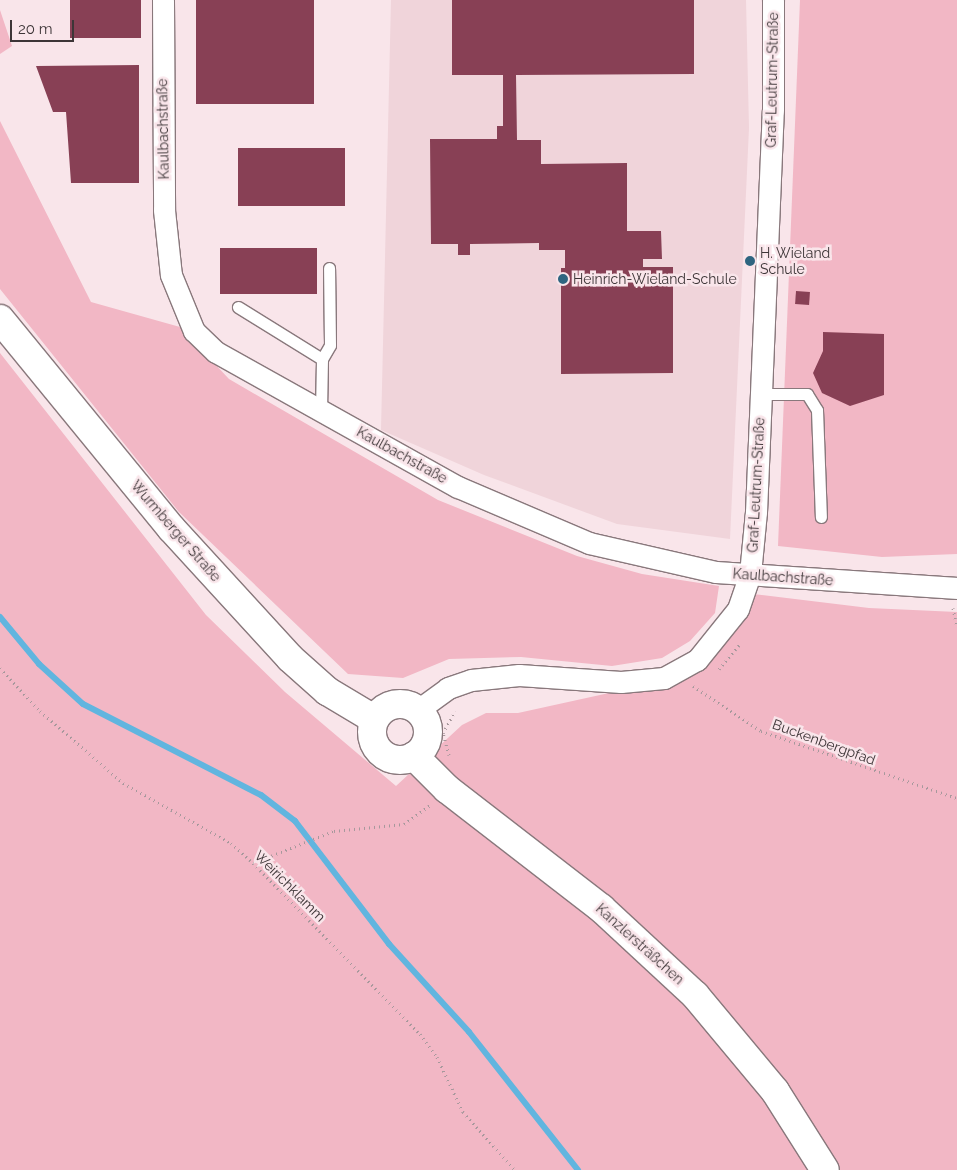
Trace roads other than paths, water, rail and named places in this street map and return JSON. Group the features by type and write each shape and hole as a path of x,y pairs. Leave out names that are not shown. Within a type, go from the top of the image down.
{"main road":[{"name":"Wurmberger Straße","path":"0,319 171,528 290,658 327,691 374,719"},
{"path":"394,704 418,710 428,734 414,756 396,760 380,752 372,736 374,719 394,704"},
{"name":"Kanzlersträßchen","path":"414,756 447,789 601,908 696,995 775,1091 825,1170"}],"street":[{"name":"Kaulbachstraße","path":"163,0 164,210 171,275 180,306 194,331 216,352 458,487 589,543 716,572 957,588"},
{"name":"Graf-Leutrum-Straße","path":"418,710 448,688 471,680 519,675 621,682 664,678 697,660 722,632 738,609 750,574 761,394 773,110 773,0"}],"lane":[{"path":"322,411 322,359 330,345 329,268"},
{"path":"238,307 278,338 322,359"},
{"path":"761,394 807,394 817,410 821,517"}],"waterway":[{"path":"0,617 39,664 83,704 261,795 295,821 389,944 469,1032 578,1170"}],"place":[{"name":"H. Wieland Schule","path":"750,261"},
{"name":"Heinrich-Wieland-Schule","path":"563,279"}]}
